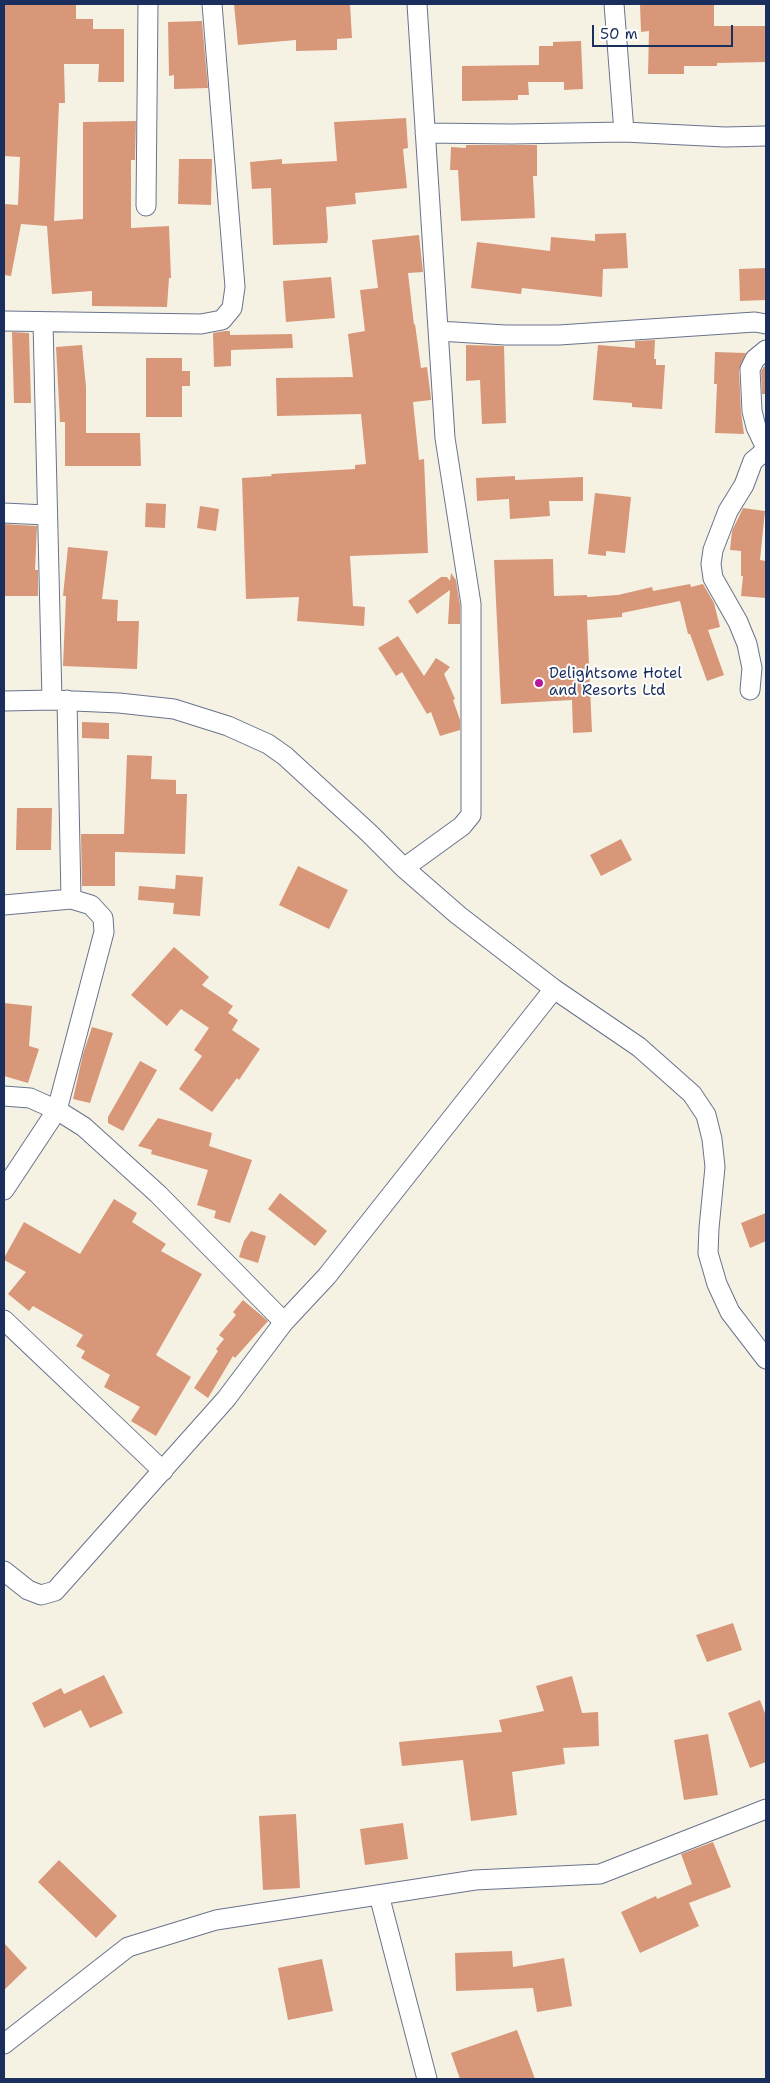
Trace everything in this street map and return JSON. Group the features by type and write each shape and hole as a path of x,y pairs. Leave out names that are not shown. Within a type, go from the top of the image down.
{"street":[{"path":"146,206 148,4"},
{"path":"4,321 201,324 222,320 232,308 235,277 212,4"},
{"path":"404,868 462,826 471,816 471,604 445,438 417,4"},
{"path":"614,4 624,132"},
{"path":"425,133 624,132 725,137 766,136"},
{"path":"43,322 46,515 71,899"},
{"path":"438,331 505,335 559,335 745,323 766,324"},
{"path":"750,690 752,668 747,644 738,622 713,578 711,564 713,550 728,511 744,485 753,461 766,449 758,433 752,411 750,369 755,359 766,350"},
{"path":"4,513 46,515"},
{"path":"4,701 59,700 146,704 174,709 228,726 268,744 299,769 404,868 458,915 554,989 639,1047 692,1094 706,1115 712,1139 715,1167 708,1253 717,1284 730,1312 766,1359"},
{"path":"4,905 71,899 91,905 103,918 104,932 57,1110 4,1190"},
{"path":"4,1571 28,1590 41,1595 55,1591 226,1399 284,1322 327,1276 554,989"},
{"path":"4,1096 30,1098 57,1110 84,1127 158,1194 284,1322"},
{"path":"4,1320 163,1471"},
{"path":"4,2044 128,1947 216,1920 475,1880 600,1874 766,1809"},
{"path":"379,1895 427,2079"}],"building":[{"path":"4,4 76,4 76,19 93,19 93,29 124,29 124,82 98,82 99,64 64,64 65,103 59,103 54,221 83,219 83,122 136,121 135,160 131,160 131,228 169,226 171,278 169,278 167,307 92,306 92,291 52,294 47,226 21,224 11,276 4,275 4,204 18,205 20,157 4,156"},
{"path":"234,4 350,4 352,38 337,39 337,50 296,51 296,40 238,45"},
{"path":"640,4 714,4 714,26 766,26 766,62 717,63 717,66 684,66 684,74 648,74 649,31 641,32"},
{"path":"202,21 208,88 174,89 174,75 169,76 168,22"},
{"path":"581,41 583,89 564,90 564,82 528,82 529,95 518,95 518,100 462,101 462,66 539,65 539,46 553,46 553,42"},
{"path":"406,118 408,148 403,149 407,188 355,193 356,204 326,207 327,243 273,245 271,188 252,189 250,162 282,159 282,164 337,161 334,122"},
{"path":"466,145 537,145 537,176 533,176 535,218 461,221 458,170 450,170 451,147 466,148"},
{"path":"179,159 212,159 211,205 178,204"},
{"path":"626,233 628,268 603,269 602,297 522,288 521,294 471,288 477,242 550,251 551,237 595,241 595,234"},
{"path":"419,235 423,272 408,273 421,368 427,367 431,398 431,400 413,402 419,460 424,459 428,553 350,556 353,606 365,607 364,626 297,621 299,597 246,599 242,478 272,476 271,474 355,469 355,465 366,464 361,414 277,416 276,378 353,377 348,334 365,331 360,290 378,288 372,240"},
{"path":"766,268 766,300 740,301 739,269"},
{"path":"331,277 335,318 286,322 283,281"},
{"path":"230,331 230,335 292,334 293,348 231,350 231,366 214,367 213,333"},
{"path":"12,332 29,333 31,403 14,403"},
{"path":"655,340 654,359 656,359 656,365 665,365 662,409 632,407 632,403 593,400 598,345 635,348 635,341"},
{"path":"82,345 86,387 86,433 140,433 141,466 65,466 65,422 60,422 56,347"},
{"path":"466,345 504,346 506,423 482,424 480,380 466,381"},
{"path":"715,352 746,353 739,370 744,434 715,433 717,384 714,384"},
{"path":"146,358 182,358 182,371 190,371 190,386 182,386 182,417 146,417"},
{"path":"766,364 766,394 762,394 761,371"},
{"path":"515,476 515,480 583,477 583,501 549,501 550,516 510,519 509,499 477,501 476,478"},
{"path":"595,493 631,497 625,553 606,551 606,556 588,554"},
{"path":"146,503 166,504 165,528 145,527"},
{"path":"200,506 219,509 216,531 197,528"},
{"path":"743,508 765,511 760,560 766,561 766,598 741,596 743,576 741,576 741,551 730,550 732,531"},
{"path":"4,524 37,526 35,570 38,570 38,596 4,596"},
{"path":"68,547 108,551 102,599 118,600 117,621 139,621 137,669 63,666 66,596 63,596"},
{"path":"553,559 554,596 587,595 587,597 618,595 652,587 653,591 690,584 691,587 703,584 714,603 720,627 708,630 724,675 707,681 690,634 688,634 680,601 622,613 622,617 587,620 592,732 573,733 572,700 501,704 494,560"},
{"path":"451,573 456,580 460,605 460,624 448,624 450,590 417,614 408,601 441,577 447,577 450,581"},
{"path":"398,636 424,676 436,658 450,667 444,674 455,699 453,700 460,720 460,730 440,736 431,712 427,714 402,672 396,676 378,648"},
{"path":"82,722 109,723 109,739 82,738"},
{"path":"127,755 152,756 151,779 176,780 176,794 187,794 185,854 115,852 115,886 82,886 81,834 124,834"},
{"path":"17,808 52,808 51,850 16,850"},
{"path":"621,839 632,860 601,876 590,855"},
{"path":"298,866 348,890 329,929 279,905"},
{"path":"176,875 203,877 200,916 173,914 174,903 138,900 139,886 175,889"},
{"path":"174,947 209,977 202,985 233,1006 228,1013 238,1020 232,1030 260,1049 239,1080 237,1078 212,1112 179,1089 202,1056 194,1050 209,1028 181,1009 167,1026 131,995"},
{"path":"4,1003 32,1006 29,1046 39,1049 28,1083 4,1076"},
{"path":"92,1027 113,1033 90,1103 73,1099 83,1054"},
{"path":"140,1061 157,1070 123,1131 108,1123 108,1117"},
{"path":"158,1118 212,1133 209,1146 252,1160 230,1223 214,1218 216,1211 197,1205 208,1170 151,1154 152,1150 138,1146"},
{"path":"280,1193 327,1231 315,1246 268,1209"},
{"path":"114,1199 137,1213 132,1222 166,1244 161,1251 202,1274 156,1355 191,1377 156,1436 131,1421 140,1407 104,1387 110,1375 81,1358 85,1351 76,1346 83,1335 33,1306 29,1311 8,1294 26,1272 4,1260 24,1222 80,1254"},
{"path":"766,1213 766,1241 750,1248 741,1223"},
{"path":"251,1231 266,1236 258,1263 239,1257 244,1241"},
{"path":"243,1300 268,1321 235,1358 233,1356 208,1398 194,1388 218,1351 216,1349 224,1339 219,1335 236,1315 233,1312"},
{"path":"733,1623 742,1650 707,1662 696,1635"},
{"path":"104,1675 123,1713 90,1728 81,1710 44,1728 32,1703 61,1688 64,1694"},
{"path":"572,1676 582,1713 598,1712 599,1746 563,1748 565,1764 512,1772 517,1815 471,1821 463,1760 402,1766 399,1742 502,1732 499,1720 544,1711 536,1686"},
{"path":"760,1700 766,1716 766,1762 750,1768 728,1713"},
{"path":"708,1734 718,1795 684,1800 674,1740"},
{"path":"296,1814 300,1888 263,1890 259,1816"},
{"path":"403,1823 408,1859 365,1865 360,1829"},
{"path":"713,1842 731,1887 689,1903 699,1926 640,1953 621,1912 656,1896 657,1899 692,1884 681,1854"},
{"path":"59,1860 117,1916 96,1938 38,1882"},
{"path":"4,1943 27,1968 4,1990"},
{"path":"512,1951 513,1967 564,1958 572,2006 537,2012 533,1988 456,1991 455,1953"},
{"path":"322,1959 333,2011 288,2020 278,1968"},
{"path":"517,2030 535,2079 460,2079 451,2053"}],"place":[{"name":"Delightsome Hotel and Resorts Ltd","path":"539,683"}]}
